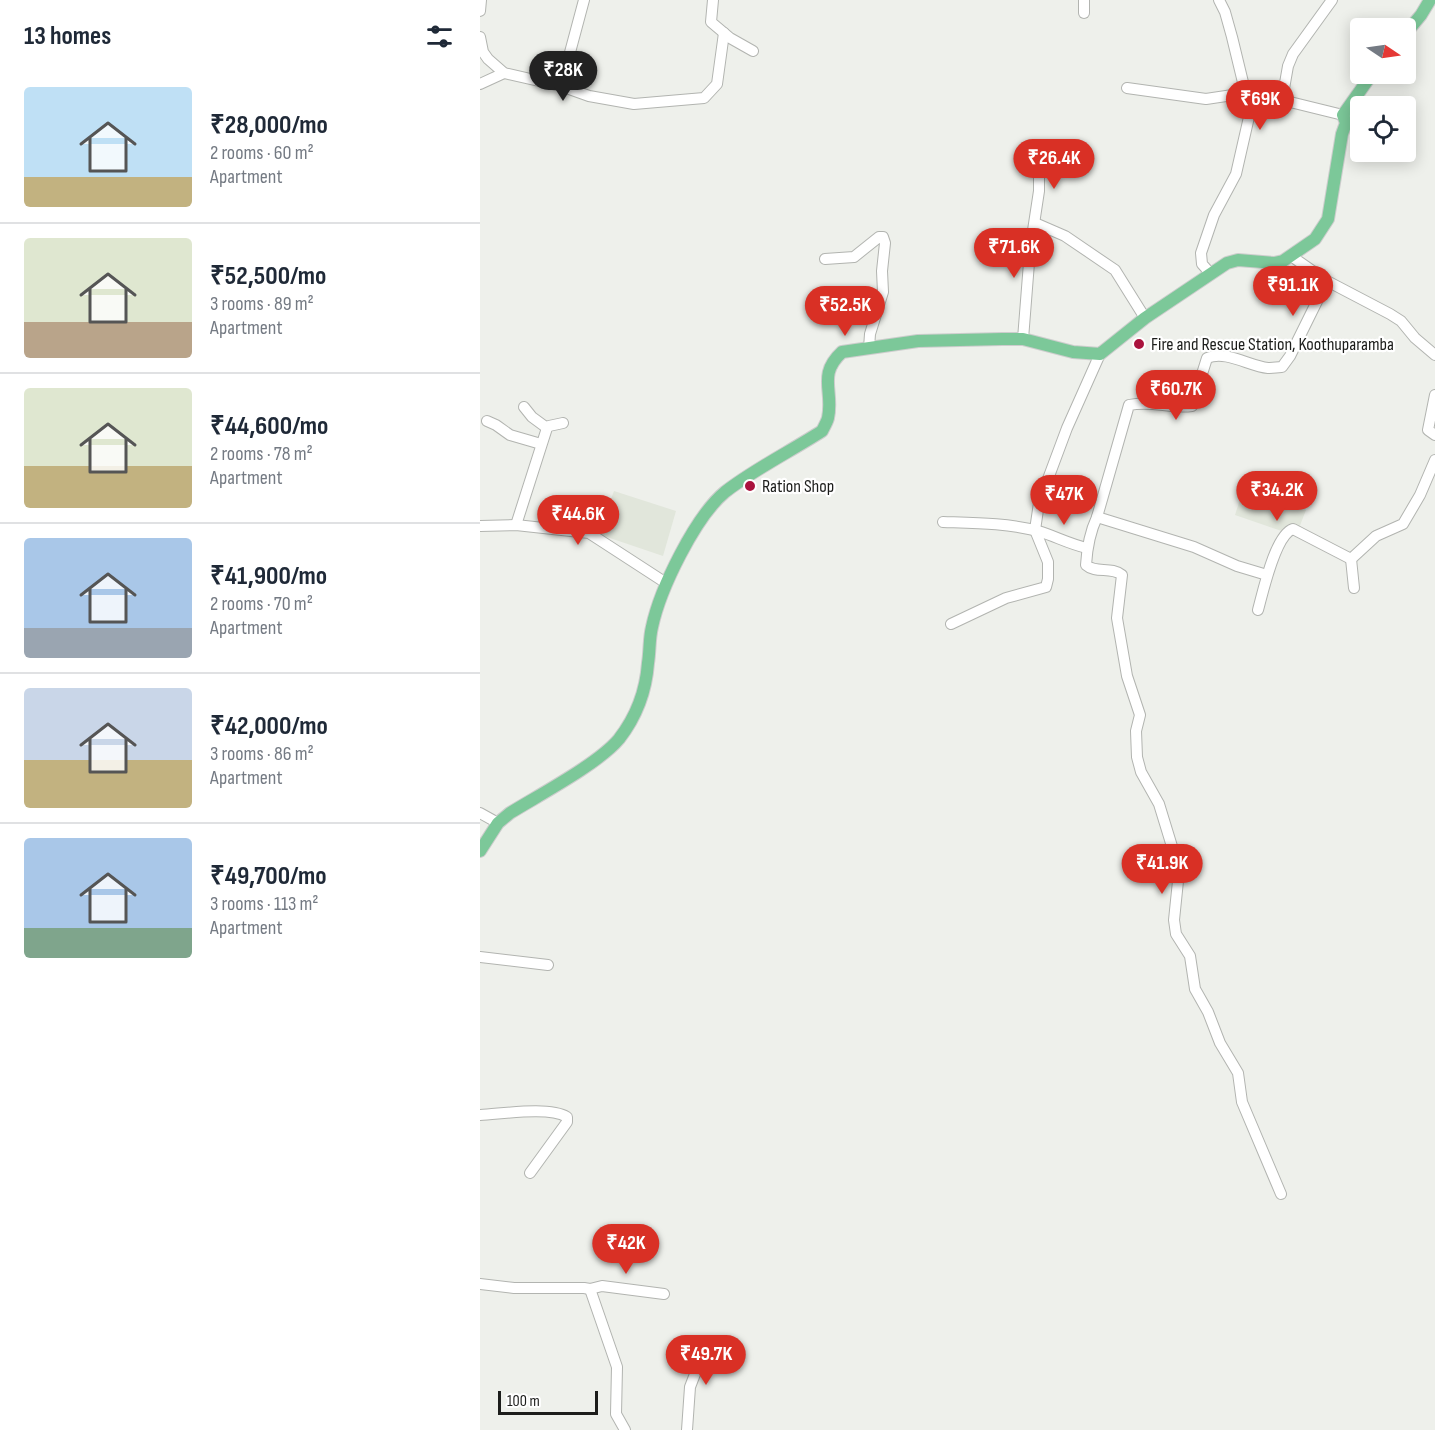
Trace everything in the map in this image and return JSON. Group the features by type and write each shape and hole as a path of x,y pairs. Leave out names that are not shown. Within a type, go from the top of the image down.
{"main road":[{"path":"1416,21 1430,0"},
{"path":"480,851 498,823 510,813 590,763 618,740 642,697 648,670 652,627 666,584 696,529 724,493 822,431 828,419 829,368 833,360 842,352 918,341 1023,339 1073,352 1100,354 1145,318 1227,263 1238,260 1274,263 1283,261 1315,239 1328,219 1342,134 1346,123 1343,115 1365,84"}],"street":[{"path":"480,11 481,0"},
{"path":"561,86 584,0"},
{"path":"713,0 711,22 753,51"},
{"path":"1084,0 1084,13"},
{"path":"1210,273 1202,264 1201,253 1214,214 1236,174 1249,117 1246,93 1227,20 1219,0"},
{"path":"1282,100 1288,66 1293,54 1332,0"},
{"path":"480,37 483,52 504,73 561,86 589,96 634,104 704,98 717,84 724,33"},
{"path":"480,84 504,73"},
{"path":"1126,88 1206,99 1246,93 1343,115"},
{"path":"1023,339 1030,250 1040,191 1039,156"},
{"path":"1035,223 1065,236 1114,270 1145,318"},
{"path":"825,259 854,257 879,237 883,237 885,243 882,271 883,292 870,334 869,348"},
{"path":"1291,256 1327,281 1401,321 1415,338 1435,355"},
{"path":"1281,1194 1242,1102 1238,1073 1220,1043 1208,1012 1195,989 1190,956 1176,934 1174,920 1178,881 1174,853 1159,804 1141,772 1137,757 1136,731 1140,715 1127,676 1117,618 1122,575 1119,572 1092,570 1086,565 1087,548 1129,405 1144,402 1175,407 1192,406 1204,365 1207,358 1212,356 1268,368 1282,367 1290,356 1327,281"},
{"path":"951,624 1006,598 1046,587 1048,562 1035,530 1039,503 1067,428 1100,354"},
{"path":"1435,395 1428,430 1435,435"},
{"path":"524,407 532,417 547,428"},
{"path":"487,421 510,435 541,444"},
{"path":"516,525 547,428 563,423"},
{"path":"1351,559 1376,536 1402,524 1420,495 1435,460"},
{"path":"1097,517 1194,547 1237,566 1267,575"},
{"path":"943,522 992,524 1035,530 1071,545 1087,548"},
{"path":"480,526 516,525 589,533 666,584"},
{"path":"1258,610 1267,575 1281,538 1289,530 1293,529 1351,559"},
{"path":"1351,559 1354,588"},
{"path":"480,813 498,823"},
{"path":"480,957 548,965"},
{"path":"480,1115 547,1112 567,1117 567,1122 530,1173"},
{"path":"480,1284 514,1288 590,1289 602,1286 664,1294"},
{"path":"590,1289 617,1367 616,1414 626,1430"},
{"path":"687,1430 690,1386 700,1361 700,1343"}],"shaded area":[{"path":"1249,471 1306,510 1296,536 1235,515"},
{"path":"614,491 676,511 663,556 598,534"}],"place":[{"name":"Fire and Rescue Station, Koothuparamba","path":"1139,344"},
{"name":"Ration Shop","path":"750,486"}]}
